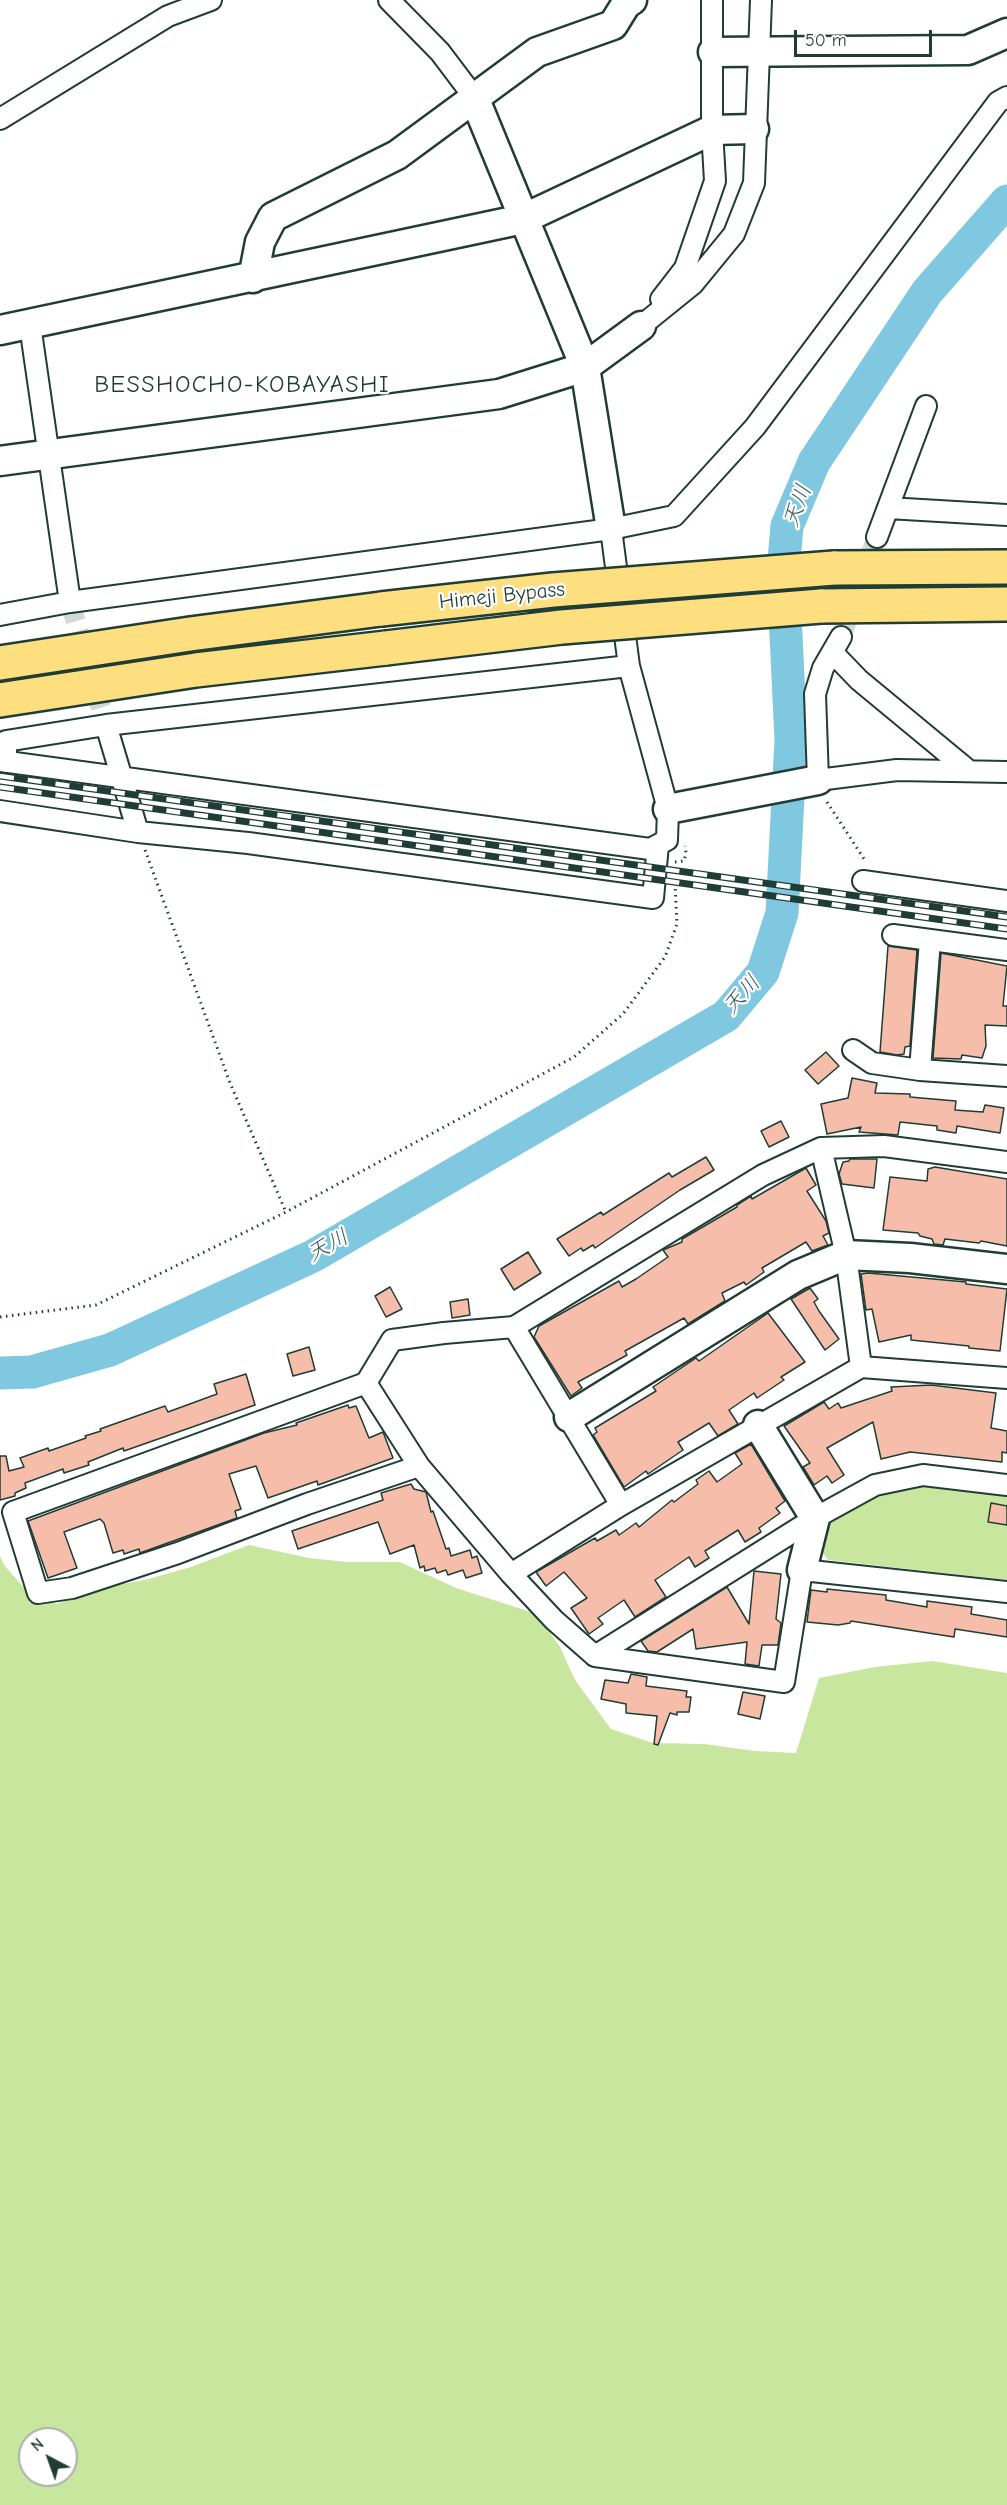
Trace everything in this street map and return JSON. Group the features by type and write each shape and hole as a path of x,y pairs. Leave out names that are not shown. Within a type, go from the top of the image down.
{"highway":[{"name":"Himeji Bypass","path":"0,663 178,635 553,590 834,568 1007,567"},
{"name":"Himeji Bypass","path":"0,700 196,670 562,627 821,606 1007,604"}],"street":[{"path":"0,119 168,16 212,0"},
{"path":"0,811 138,832 248,843 653,898 662,843 676,808 629,666 611,529 585,367 474,97 440,52 388,0"},
{"path":"253,278 260,242 273,217 397,155 537,52 613,25 626,4 632,0"},
{"path":"641,326 685,268 715,181 712,130 712,0"},
{"path":"0,461 499,394 585,367 693,284 734,234 754,183 754,129 760,52 761,0"},
{"path":"713,52 968,50 1007,33"},
{"path":"0,615 70,602 611,529 674,516 755,427 998,102 1007,98"},
{"path":"0,330 524,219 712,130 754,129"},
{"path":"30,325 70,602"},
{"path":"877,537 926,406"},
{"path":"888,508 1007,515"},
{"path":"813,780 815,694 824,668 837,645 859,680 969,771"},
{"path":"629,666 106,725 6,741 3,761 624,846 650,849 662,843"},
{"path":"106,725 138,832"},
{"path":"676,808 813,780 897,770 1007,772"},
{"path":"863,881 1007,901"},
{"path":"893,935 1007,950"},
{"path":"920,1070 930,940"},
{"path":"853,1050 872,1063 920,1070 1007,1076"},
{"path":"419,1466 307,1504 178,1553 72,1588 38,1593 13,1512 366,1383 392,1340 514,1327 763,1175 821,1148 884,1146 1007,1162"},
{"path":"821,1148 846,1255 861,1367"},
{"path":"569,1417 798,1275 846,1255 910,1258 1007,1269"},
{"path":"514,1327 621,1505"},
{"path":"511,1574 621,1505 861,1367 1007,1378"},
{"path":"366,1383 419,1466 511,1574 554,1620 595,1656 784,1682 802,1570 815,1518 758,1425"},
{"path":"595,1656 815,1518 875,1485 923,1475 1007,1485"},
{"path":"802,1570 1007,1592"}],"path":[{"path":"138,832 230,1083 286,1212"},
{"path":"662,843 674,867"},
{"path":"0,1317 96,1305 286,1212 573,1057 623,1014 665,957 677,924 674,879"}],"green space":[{"path":"917,1485 1007,1494 1007,1580 828,1560 818,1546 821,1531 835,1513 882,1491"},
{"path":"249,1545 309,1558 347,1562 400,1562 456,1588 537,1614 560,1647 575,1680 611,1729 653,1743 704,1744 755,1751 796,1753 819,1678 875,1667 932,1661 1007,1673 1007,2505 0,2505 0,1556 4,1565 26,1590 56,1604 102,1588 145,1580 191,1567"}],"building":[{"path":"888,946 917,950 910,1046 905,1047 904,1054 897,1055 880,1052"},
{"path":"941,953 1007,966 1003,1006 1007,1006 1007,1026 985,1025 986,1046 982,1058 962,1055 961,1059 933,1058"},
{"path":"826,1052 839,1066 818,1084 805,1070"},
{"path":"852,1078 877,1083 875,1093 910,1094 910,1097 956,1101 955,1110 983,1112 985,1105 1004,1108 1000,1133 957,1126 956,1133 937,1130 937,1126 900,1122 898,1135 859,1132 861,1127 827,1134 821,1104 848,1098"},
{"path":"781,1121 789,1137 769,1147 761,1131"},
{"path":"706,1157 714,1170 680,1190 595,1248 593,1245 583,1251 581,1248 569,1256 557,1239 601,1212 603,1215 669,1173 672,1177"},
{"path":"850,1159 877,1159 874,1188 842,1184 839,1174 843,1162"},
{"path":"935,1167 1007,1179 1007,1246 981,1241 979,1243 945,1239 943,1245 934,1244 932,1239 920,1236 918,1233 883,1230 890,1177 927,1181 928,1169"},
{"path":"806,1168 816,1185 807,1191 826,1221 829,1233 823,1236 828,1245 812,1251 806,1242 762,1268 764,1272 746,1285 744,1282 722,1293 725,1301 688,1324 684,1318 625,1351 627,1355 578,1382 582,1388 571,1396 534,1337 539,1326 619,1281 622,1287 636,1279 668,1257 663,1250 682,1242 682,1239 737,1207 751,1196 752,1199"},
{"path":"528,1252 541,1273 514,1290 501,1269"},
{"path":"861,1274 966,1282 966,1284 1007,1289 1000,1351 911,1340 911,1335 879,1342 872,1309 866,1310"},
{"path":"390,1287 402,1309 386,1317 375,1296"},
{"path":"810,1288 818,1299 814,1302 819,1311 839,1339 825,1350 791,1299"},
{"path":"468,1299 470,1315 452,1318 450,1302"},
{"path":"768,1313 805,1362 781,1377 784,1380 757,1398 754,1393 729,1410 738,1424 718,1436 709,1423 678,1442 683,1450 648,1474 646,1471 624,1487 593,1435 597,1432 595,1428 656,1391 653,1387 696,1358 699,1361"},
{"path":"309,1347 315,1370 293,1376 287,1354"},
{"path":"246,1374 255,1405 124,1451 123,1448 88,1462 89,1465 64,1473 63,1469 25,1483 26,1488 15,1493 15,1496 0,1500 0,1456 6,1456 9,1471 24,1467 20,1458 86,1438 85,1436 101,1431 100,1429 165,1406 168,1412 217,1394 214,1384"},
{"path":"931,1385 996,1393 991,1428 1007,1431 1007,1453 1002,1452 1002,1462 910,1452 881,1459 873,1422 827,1448 844,1475 832,1483 827,1476 814,1485 803,1467 810,1463 784,1426 824,1402 829,1409 838,1403 841,1408 892,1391 891,1387"},
{"path":"348,1405 349,1408 356,1406 369,1438 383,1432 393,1458 318,1485 317,1481 268,1498 256,1466 229,1474 241,1509 235,1511 237,1518 140,1553 139,1549 124,1554 123,1550 113,1553 104,1523 100,1519 64,1532 77,1568 48,1578 28,1521 264,1433 297,1425 296,1423"},
{"path":"751,1444 785,1501 776,1508 780,1513 759,1528 761,1532 745,1542 738,1530 705,1551 709,1558 695,1567 689,1557 655,1580 666,1597 635,1617 624,1600 598,1618 603,1624 589,1634 571,1608 587,1598 564,1572 546,1586 536,1572 595,1538 597,1541 616,1530 619,1535 636,1523 639,1527 672,1500 674,1502 698,1484 696,1480 709,1471 717,1482 742,1464 735,1453"},
{"path":"411,1484 414,1489 426,1492 431,1512 433,1511 446,1549 449,1548 451,1556 470,1550 472,1558 477,1556 482,1573 466,1578 463,1570 448,1575 446,1570 437,1573 435,1568 425,1571 424,1566 420,1568 414,1545 390,1554 378,1522 298,1549 292,1531 383,1500 381,1493"},
{"path":"991,1503 1007,1506 1007,1525 988,1522"},
{"path":"754,1571 781,1574 776,1619 781,1623 778,1645 762,1645 759,1666 745,1664 747,1642 696,1649 693,1629 657,1652 648,1651 641,1641 727,1587 749,1624"},
{"path":"827,1589 886,1595 886,1600 927,1607 927,1601 972,1607 971,1614 1007,1620 1007,1637 955,1629 954,1637 851,1621 838,1625 807,1622 811,1590 827,1592"},
{"path":"631,1674 647,1677 646,1686 687,1691 686,1697 691,1697 689,1712 677,1712 677,1715 670,1713 658,1745 654,1744 657,1716 626,1713 626,1704 601,1699 605,1680 628,1683"},
{"path":"743,1692 765,1696 760,1719 738,1714"}],"waterway":[{"name":"天川","path":"0,1373 32,1372 110,1350 313,1256 726,1016 763,972 782,913 791,740 783,572 787,526 814,462 927,292 1007,201"}],"tunnel":[{"path":"841,637 877,537"},
{"path":"70,602 106,725"}],"railway":[{"path":"0,776 1007,917"},
{"path":"0,787 1007,929"}],"district":[{"name":"BESSHOCHO-KOBAYASHI","path":"242,385"}]}
